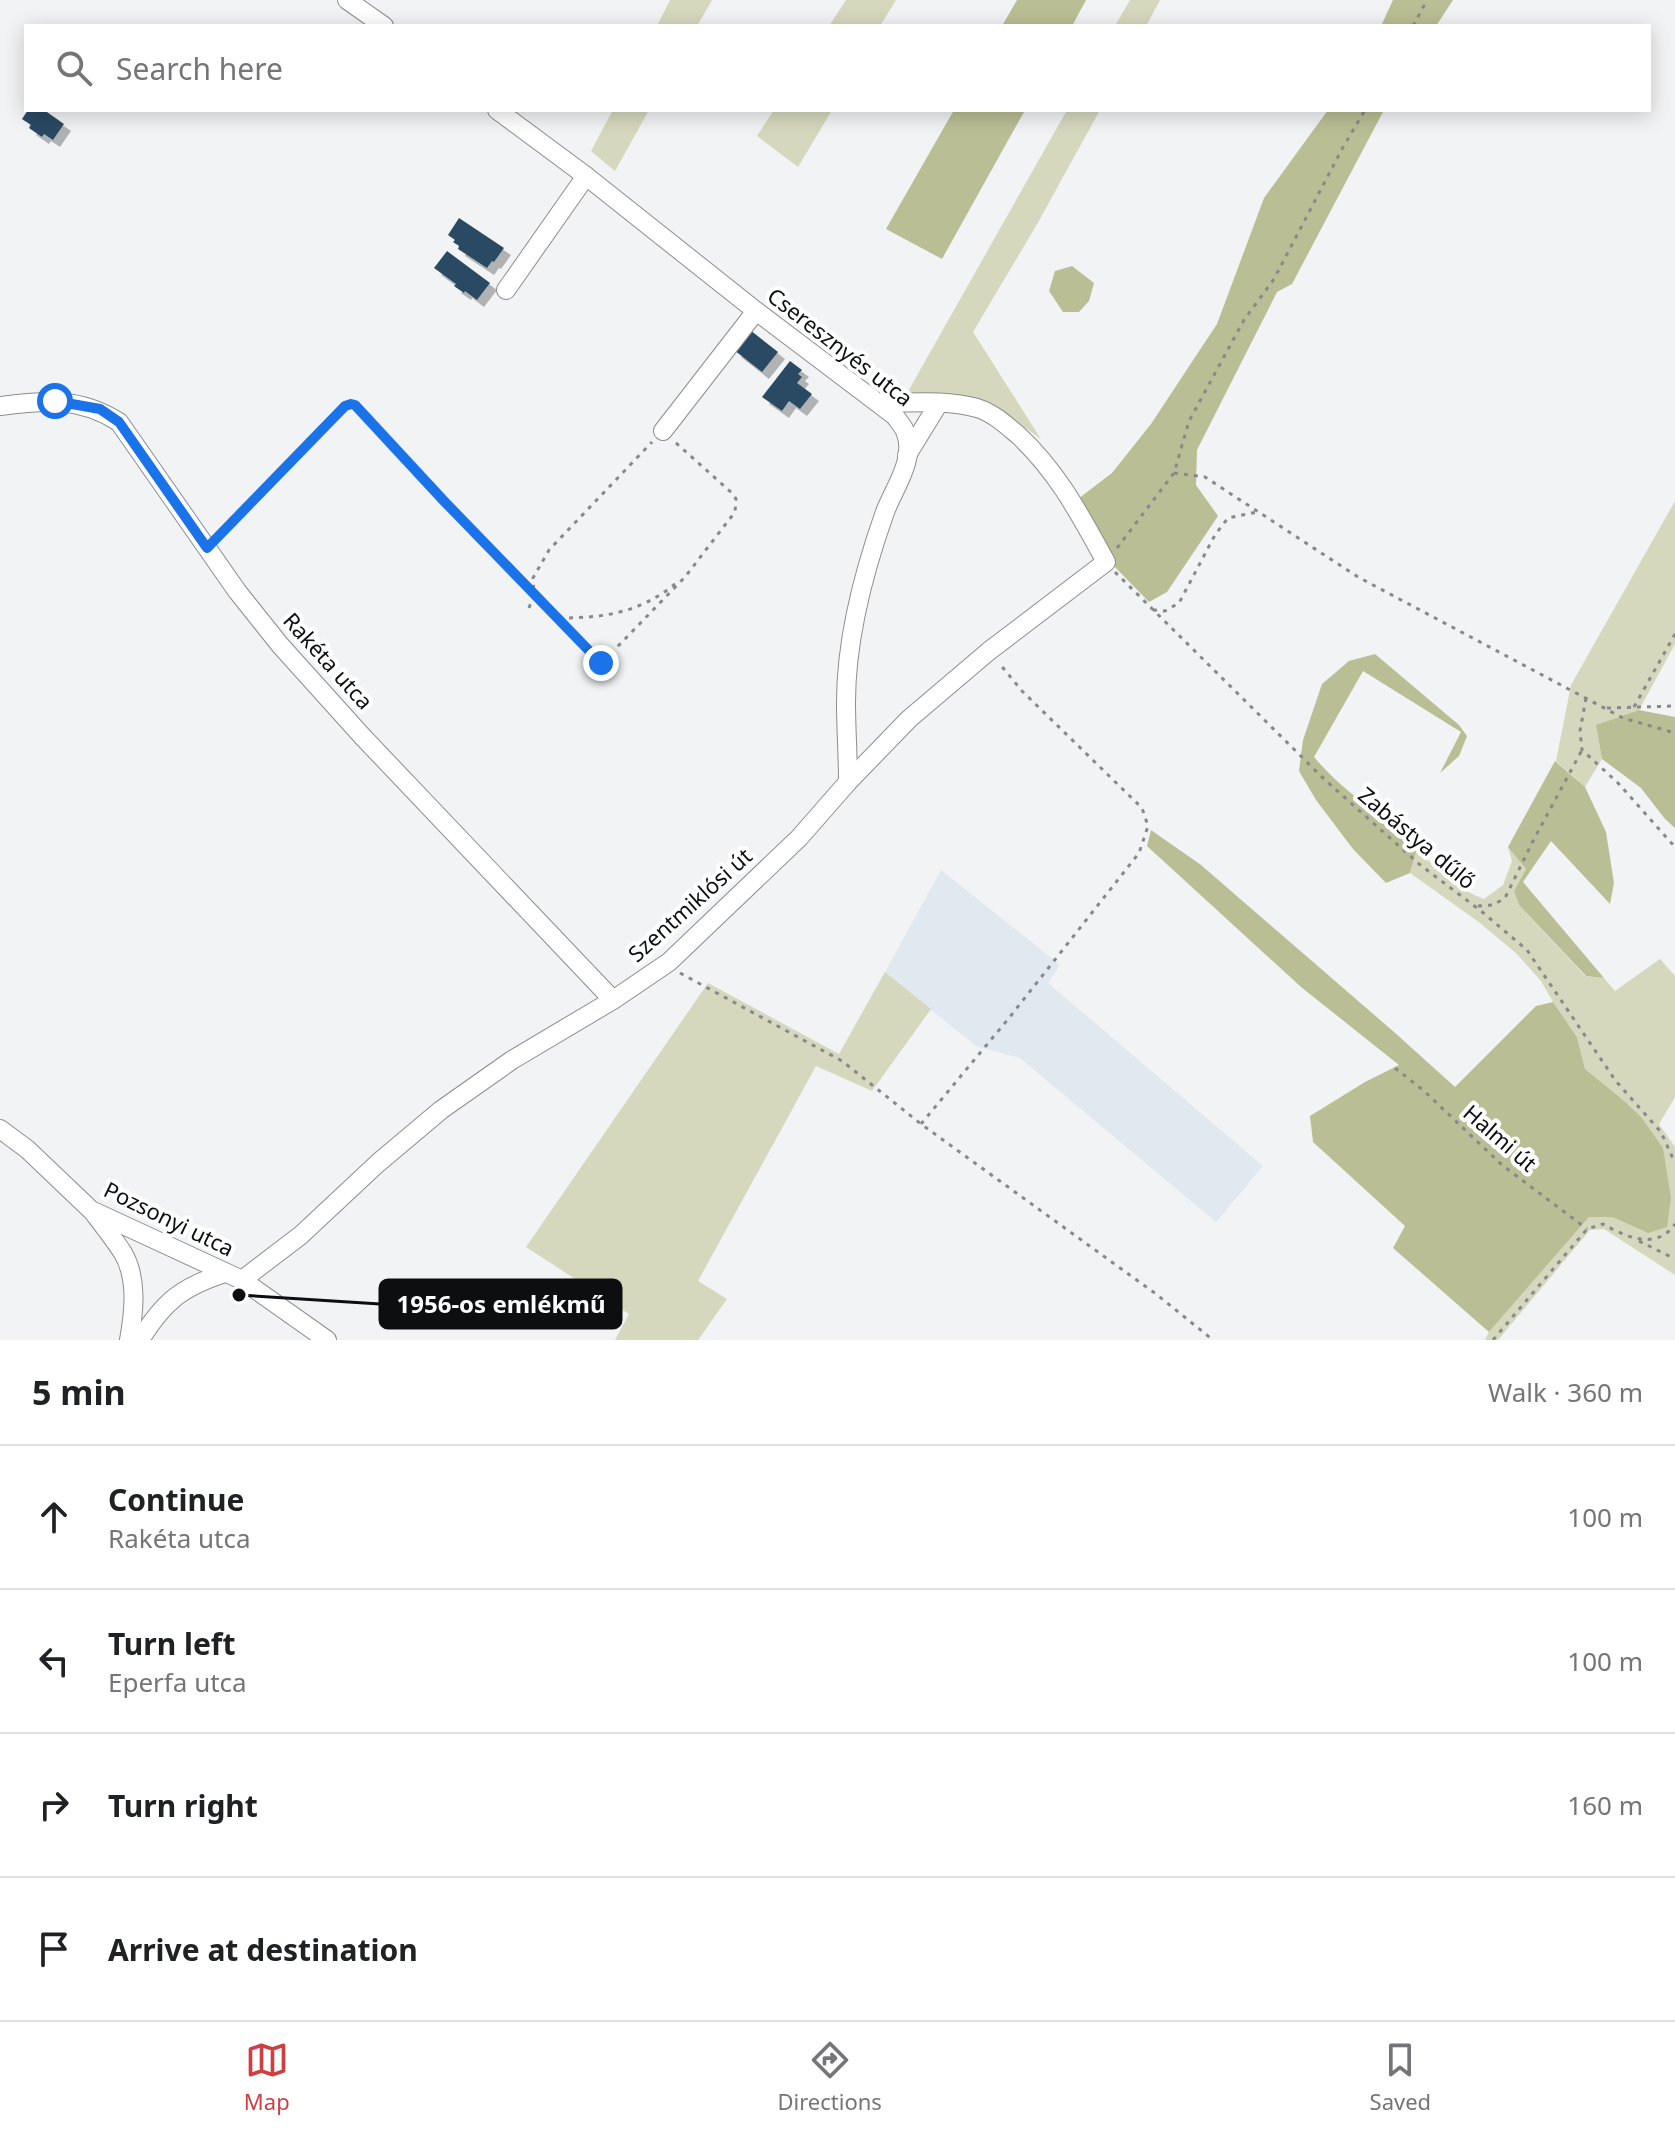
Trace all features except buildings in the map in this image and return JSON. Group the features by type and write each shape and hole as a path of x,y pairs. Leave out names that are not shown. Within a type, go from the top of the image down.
{"street":[{"path":"347,0 381,24"},
{"name":"Cseresznyés utca","path":"500,112 895,416 905,431 907,456"},
{"path":"506,290 586,176"},
{"path":"663,431 756,311"},
{"name":"Rakéta utca","path":"0,406 55,401 100,409 119,422 237,591 280,645 362,736 613,1000"},
{"path":"878,403 955,404 985,412 1002,421 1054,473 1106,562"},
{"path":"848,782 846,701 861,587 907,456 939,403"},
{"name":"Szentmiklósi út","path":"140,1340 168,1302 205,1280 234,1277 301,1235 378,1163 441,1110 512,1060 613,1000 669,962 799,838 909,719 989,651 1106,562"},
{"name":"Pozsonyi utca","path":"0,1129 27,1149 91,1210 234,1277 327,1340"},
{"path":"91,1210 123,1253 129,1267 134,1295 129,1340"}],"path":[{"path":"1414,24 1427,0"},
{"path":"1106,562 1174,473 1189,421 1244,320 1274,279 1364,112"},
{"path":"207,548 345,406 351,404 362,411 443,500 601,663"},
{"path":"529,608 534,594 533,578 549,550 663,431 727,487 736,499 735,512 685,577 590,675"},
{"path":"1174,473 1205,477 1358,577 1623,718 1675,733"},
{"path":"1153,610 1165,611 1179,603 1208,546 1228,518 1258,512"},
{"name":"Zabástya dűlő","path":"1106,562 1324,779 1419,864 1527,950 1615,1080 1661,1132 1675,1163"},
{"path":"557,618 608,615 636,608 685,577"},
{"path":"1634,707 1675,634"},
{"path":"921,1124 1139,853 1148,826 1142,808 1022,691 989,651"},
{"path":"1474,905 1493,905 1505,898 1582,750 1580,731 1586,698"},
{"path":"1604,708 1675,706"},
{"path":"1582,750 1618,783 1675,847"},
{"path":"669,962 677,971 842,1061 921,1124 1156,1294 1213,1340"},
{"name":"Halmi út","path":"1395,1068 1423,1090 1502,1165 1587,1229"},
{"path":"1493,1340 1587,1229 1603,1224 1624,1236 1641,1240 1654,1239 1670,1231 1675,1224"},
{"path":"1634,1238 1675,1259"}],"shaded area":[{"path":"941,870 1060,965 1048,983 1263,1166 1216,1222 1020,1058 976,1046 885,972"}],"green space":[{"path":"670,0 712,0 698,24 658,24"},
{"path":"846,0 896,0 881,24 830,24"},
{"path":"1017,0 1086,0 1073,24 1003,24"},
{"path":"1130,0 1160,0 1147,24 1116,24"},
{"path":"1393,0 1453,0 1437,24 1382,24"},
{"path":"612,112 648,112 615,171 591,151"},
{"path":"773,112 831,112 798,167 757,136"},
{"path":"953,112 1024,112 942,259 886,229"},
{"path":"1066,112 1099,112 973,332 1041,439 994,406 946,393 906,395"},
{"path":"1327,112 1383,112 1292,284 1277,292 1197,450 1196,485 1218,516 1167,592 1149,602 1112,564 1078,499 1112,473 1151,424 1217,324 1264,198"},
{"path":"1072,266 1094,283 1089,301 1079,312 1063,312 1049,291 1055,271"},
{"path":"1675,501 1675,644 1639,710 1596,725 1602,759 1585,787 1556,761 1571,685"},
{"path":"1375,654 1459,725 1467,736 1459,756 1440,773 1461,732 1363,671 1314,757 1338,782 1417,849 1410,873 1386,883 1353,849 1316,800 1299,771 1303,740 1322,684 1349,661"},
{"path":"1639,710 1675,717 1675,828 1641,788 1602,759 1596,725"},
{"path":"1555,761 1585,787 1606,832 1614,883 1610,904 1551,841 1523,882 1604,978 1586,976 1519,905 1514,891 1526,869 1508,847"},
{"path":"1151,830 1201,865 1455,1087 1536,1006 1553,1002 1577,1037 1585,1069 1641,1117 1663,1148 1671,1198 1667,1227 1648,1233 1612,1217 1589,1217 1489,1332 1393,1248 1405,1226 1313,1142 1310,1116 1399,1065 1301,987 1147,846"},
{"path":"1508,847 1526,869 1514,891 1519,905 1585,976 1604,978 1615,991 1660,959 1675,976 1675,1097 1659,1124 1675,1147 1675,1275 1604,1229 1590,1230 1498,1340 1485,1340 1589,1217 1612,1217 1648,1233 1622,1099 1585,1069 1577,1037 1541,981 1517,954 1410,873 1417,849 1456,884 1484,899 1503,885 1512,861"},
{"path":"885,972 931,1009 872,1091 816,1066 698,1281 727,1299 698,1340 615,1340 629,1314 526,1247 708,983 839,1054"}],"place":[{"name":"1956-os emlékmű","path":"239,1295"}],"route":[{"path":"55,401 100,409 119,422 207,548 345,406 355,405 601,663"}]}
